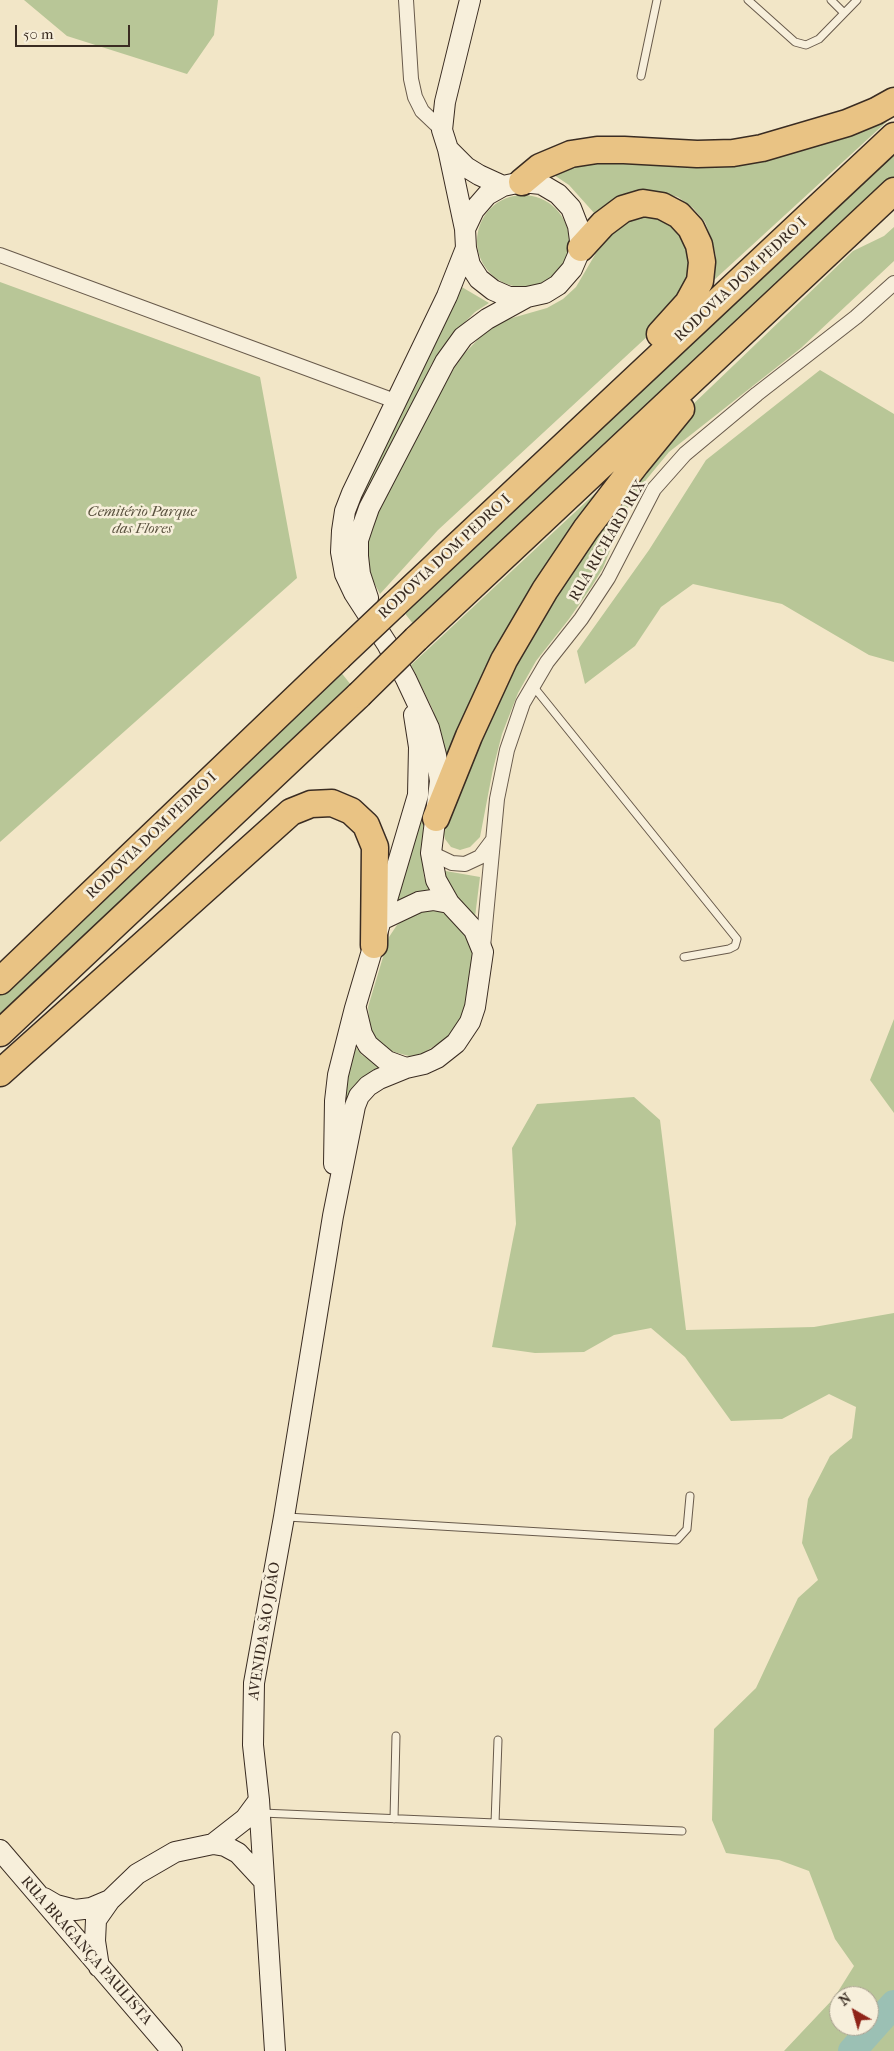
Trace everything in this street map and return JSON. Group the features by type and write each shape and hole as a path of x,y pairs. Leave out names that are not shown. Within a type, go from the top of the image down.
{"highway":[{"path":"512,184 540,168 571,154 624,150 697,154 733,153 762,148 847,123 894,101"},
{"name":"RODOVIA DOM PEDRO I","path":"0,981 453,549 894,136"},
{"path":"0,1033 360,695 416,639 894,191"},
{"path":"453,549 672,322 688,303 700,281 702,262 699,245 691,228 679,215 662,206 643,203 623,209 603,224 580,248"},
{"path":"436,818 469,736 504,660 545,590 586,529 636,464 679,411 786,291"},
{"path":"0,1073 291,812 311,804 332,803 351,811 366,825 375,846 374,945"}],"main road":[{"path":"470,0 445,102 442,130 448,149 470,265 480,279 493,290 509,297 527,298"},
{"path":"387,644 360,574 358,540 369,508 445,362 463,337 487,319 527,298 544,293 558,285 572,269 580,248 578,226 571,208 558,194 541,184 512,184 479,175 466,167 448,149"},
{"path":"334,1216 355,1106 359,1096 378,1079 437,1058 456,1043 475,1007 483,952 474,930 449,903 436,880 431,853 440,781 436,755 424,716 406,679 387,644 354,593 345,574 341,552 345,511 395,401 447,296 474,210 487,195 512,184"},
{"path":"334,1216 335,1101 338,1075 355,1008 418,795 419,747 406,679"},
{"path":"381,920 419,902 433,900 449,903"},
{"path":"355,1008 362,1034 368,1045 387,1061 406,1068"},
{"name":"AVENIDA SÃO JOÃO","path":"275,2051 259,1807 253,1745 254,1684 334,1216"},
{"path":"213,1844 231,1832 259,1807"},
{"path":"100,1967 95,1941 96,1920 110,1900 137,1874 175,1852 213,1844 225,1846 238,1853 263,1880"},
{"name":"RUA BRAGANÇA PAULISTA","path":"0,1850 172,2051"},
{"path":"38,1895 56,1905 74,1910 91,1908 110,1900"}],"street":[{"path":"406,0 411,79 415,97 422,111 442,130"},
{"path":"0,255 395,401"},
{"name":"RUA RICHARD RIX","path":"483,952 492,840 497,800 507,750 523,704 547,662 581,619 608,578 654,489 685,454 757,394 856,317 894,283"},
{"path":"431,853 452,863 465,864 480,857 492,840"}],"lane":[{"path":"641,76 657,0"},
{"path":"748,0 795,42 806,45 819,39 857,0"},
{"path":"831,0 844,13"},
{"path":"533,686 737,939 736,946 730,950 684,957"},
{"path":"284,1517 677,1540 687,1529 690,1496"},
{"path":"394,1819 396,1736"},
{"path":"495,1823 498,1740"},
{"path":"259,1807 394,1819 682,1831"}],"green space":[{"path":"24,0 218,0 214,35 187,74 67,36"},
{"path":"894,115 713,281 716,256 705,222 693,208 678,197 657,191 636,191 614,200 595,214 569,185 554,175 564,167 582,159 686,161"},
{"path":"894,147 894,177 625,431 414,625 403,611"},
{"path":"523,195 541,198 556,208 566,223 569,241 566,259 556,274 541,284 523,287 505,284 490,274 480,259 477,241 480,223 490,208 505,198"},
{"path":"653,215 667,218 691,244 691,276 650,334 438,530 380,594 370,575 366,546 376,512 453,370 464,354 485,332 505,320 547,308 563,299 576,287 596,253 619,226 637,218"},
{"path":"894,227 894,261 801,348 669,452 641,486 626,511 603,568 569,619 536,661 518,693 502,734 480,837 470,847 460,850 451,847 445,839 443,830 447,817 533,623 687,410 853,251 884,236"},
{"name":"Cemitério Parque das Flores","path":"0,282 260,377 297,578 0,842"},
{"path":"460,286 489,303 475,312 451,336 431,365 414,409 353,533 351,514"},
{"path":"820,370 894,414 894,662 869,655 782,604 693,584 661,607 635,646 585,684 577,651 649,550 706,460"},
{"path":"618,472 447,763 433,710 411,665"},
{"path":"340,671 351,685 0,1021 0,992"},
{"path":"427,760 433,771 422,859 424,877 429,890 415,892 394,906"},
{"path":"440,870 480,877 475,917 450,888"},
{"path":"420,912 441,912 451,917 461,926 473,949 469,998 460,1024 447,1038 420,1055 409,1056 384,1047 375,1037 370,1026 368,1007 389,937 397,925 407,917"},
{"path":"894,1019 894,1113 870,1080"},
{"path":"354,1045 362,1055 382,1068 348,1114 340,1109"},
{"path":"634,1097 660,1120 686,1330 814,1327 894,1313 894,2051 784,2051 829,2003 829,2036 879,2036 879,1986 842,1986 854,1966 835,1939 809,1871 779,1860 726,1853 712,1820 714,1729 756,1688 798,1598 818,1580 802,1543 808,1499 830,1456 852,1438 856,1407 829,1394 782,1419 731,1421 685,1357 651,1328 614,1335 584,1352 535,1353 492,1347 516,1224 512,1148 537,1104"}],"waterway":[{"path":"852,2051 894,2004"}]}
